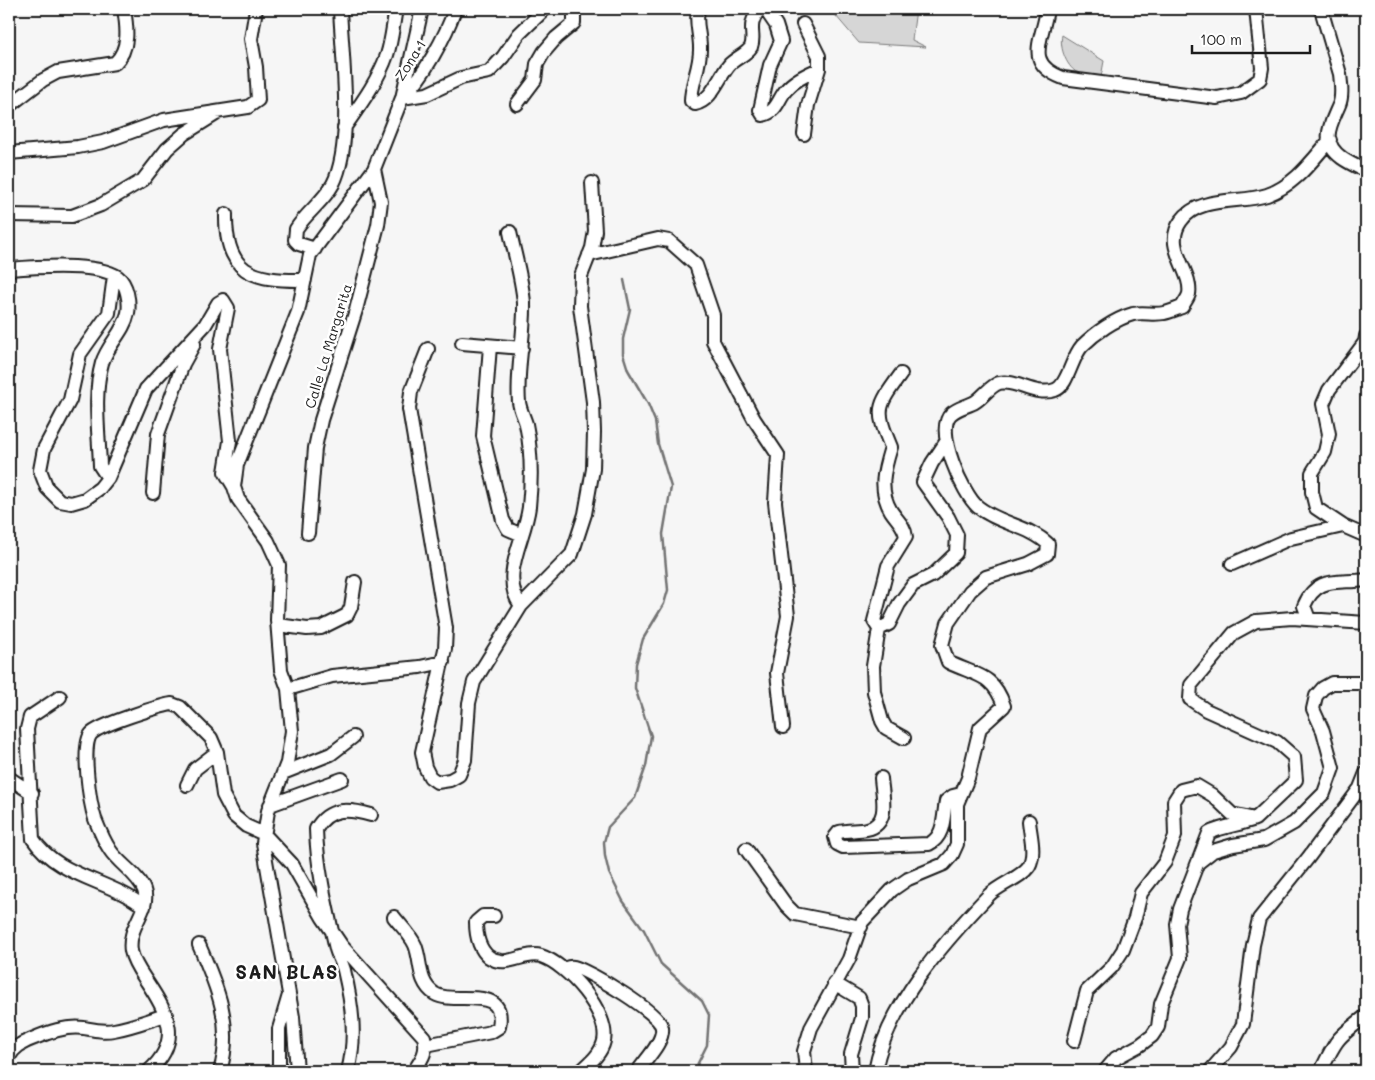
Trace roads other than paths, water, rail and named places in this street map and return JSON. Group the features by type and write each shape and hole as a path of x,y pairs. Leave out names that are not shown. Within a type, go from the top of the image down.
{"street":[{"path":"9,106 43,80 58,72 115,63 120,58 128,34 124,9"},
{"path":"9,153 78,147 103,142 164,120 248,107 258,100 256,67 251,39 256,9"},
{"path":"315,249 299,244 295,240 296,229 324,200 333,183 342,157 344,128 340,9"},
{"path":"344,128 380,72 388,53 396,9"},
{"path":"234,487 237,465 298,312 310,254 374,169 402,98 422,9"},
{"name":"Zona 1","path":"402,98 412,89 450,23 455,9"},
{"path":"402,98 427,94 460,78 488,72 503,57 519,34 545,9"},
{"path":"517,104 535,80 537,64 544,52 574,22 574,9"},
{"path":"698,9 696,16 701,48 691,91 691,101 695,104 701,103 708,97 731,64 750,49 752,42 752,18 759,10 765,9 776,26 781,41 770,65 760,110 763,115 776,108 786,90 793,84 819,69"},
{"path":"1047,9 1038,47 1040,62 1048,72 1063,78 1217,98 1241,93 1260,78 1262,68 1256,9"},
{"path":"1321,9 1340,74 1341,85 1338,106 1333,114 1328,132 1330,140 1340,157 1366,171"},
{"path":"803,24 819,56 819,69 808,105 804,134"},
{"path":"9,216 72,216 101,205 143,180 167,149 184,134 218,112"},
{"path":"806,1071 804,1051 811,1028 834,983 849,959 862,922 892,890 908,880 944,864 952,855 957,844 957,804 968,778 980,728 1004,706 999,692 988,678 948,662 942,645 948,623 970,590 986,576 1028,564 1047,554 1048,544 1038,534 1014,527 978,507 960,479 946,442 946,424 951,414 976,401 992,387 999,384 1008,384 1037,392 1056,390 1066,381 1070,365 1081,347 1104,328 1134,314 1164,313 1182,307 1189,294 1188,279 1179,262 1175,240 1180,222 1194,209 1266,195 1294,182 1330,140"},
{"name":"Calle La Margarita","path":"308,533 315,448 321,420 356,310 378,225 381,202 374,169"},
{"path":"428,349 411,392 409,409 446,628 443,662 422,752 430,777 437,782 450,780 459,775 465,760 469,703 474,682 520,606 572,554 585,514 593,469 594,432 593,402 580,306 581,276 595,231 592,183"},
{"path":"226,214 226,231 230,254 240,266 256,276 276,280 305,280"},
{"path":"510,232 524,304 519,403 525,423 533,472 529,510 511,585 513,596 520,606"},
{"path":"589,255 658,238 669,241 696,265 713,315 714,341 754,419 778,455 775,502 788,616 777,673 783,727"},
{"path":"9,269 58,266 92,269 114,276 123,284 128,297 128,310 124,328 103,362 100,378 100,466 108,478"},
{"path":"114,276 109,312 80,354 70,400 44,449 40,470 47,488 60,500 71,503 85,499 100,488 108,478 146,389 205,325"},
{"path":"154,493 158,434 183,364 218,303 223,300 228,308 220,349 230,441 225,472 234,487 238,499 268,542 279,565 278,625 281,670 288,689 292,731 283,773 270,806 263,843 290,995 297,1071"},
{"path":"1366,336 1365,342 1328,390 1323,404 1329,434 1325,452 1312,473 1312,492 1316,508 1343,526 1366,536"},
{"path":"462,343 522,348"},
{"path":"490,346 483,436 503,520 508,530 522,535"},
{"path":"901,374 883,399 879,420 891,447 885,468 882,492 891,510 905,529 906,537 888,566 874,622 879,629 873,666 874,692 882,721 886,728 904,738"},
{"path":"879,629 889,624 899,604 913,586 933,575 956,553 957,535 948,517 923,482 932,463 946,442"},
{"path":"1232,564 1291,538 1343,526"},
{"path":"1309,619 1304,606 1309,594 1324,582 1366,580"},
{"path":"278,625 307,629 321,628 347,615 351,606 355,582"},
{"path":"1105,1071 1116,1058 1152,1036 1158,1027 1161,1004 1180,958 1177,924 1180,910 1209,833 1216,829 1239,826 1256,819 1296,780 1294,757 1277,742 1206,710 1190,699 1191,684 1234,633 1256,621 1309,619 1366,623"},
{"path":"288,689 332,676 420,667 443,662"},
{"path":"1199,862 1213,851 1233,845 1264,840 1294,823 1324,793 1333,768 1323,731 1313,709 1316,696 1322,688 1332,684 1366,683"},
{"path":"60,697 30,717 27,730 32,793 33,839 40,849 78,874 131,896 144,907"},
{"path":"148,1071 163,1057 169,1041 170,1030 166,1015 138,968 131,952 131,933 144,907 145,891 141,883 110,850 94,818 86,754 87,742 91,734 101,726 172,704 180,707 211,738 217,752 223,796 234,816 246,826 264,834 292,864 342,946 424,1037 426,1045 425,1055 414,1071"},
{"path":"283,773 332,754 353,737"},
{"path":"187,785 195,769 217,752"},
{"path":"1210,1071 1231,1047 1243,1024 1253,945 1259,919 1360,788 1366,773"},
{"path":"9,778 32,793"},
{"path":"881,778 884,816 880,822 869,829 839,832 835,837 837,844 843,847 928,844 936,840 941,833 946,801 953,796 962,794"},
{"path":"270,806 342,780"},
{"path":"1074,1041 1087,991 1112,967 1123,950 1135,918 1141,893 1165,862 1175,836 1174,802 1181,790 1197,786 1212,794 1232,814 1256,819"},
{"path":"348,1071 353,1053 354,1025 344,968 336,951 322,887 316,829 320,820 336,812 351,810 371,816"},
{"path":"875,1071 878,1054 908,992 949,940 990,894 1028,866 1032,854 1028,821"},
{"path":"746,849 795,914 861,927"},
{"path":"494,916 483,916 476,922 480,945 490,957 500,961 510,961 534,955 555,962 581,987 601,1019 604,1029 602,1048 581,1071"},
{"path":"394,917 416,947 422,979 436,995 484,998 492,1002 498,1010 499,1027 491,1032 426,1045"},
{"path":"199,945 216,983 222,1006 226,1048 220,1071"},
{"path":"563,969 572,967 584,972 644,1007 660,1022 663,1029 660,1038 638,1071"},
{"path":"834,983 859,998 862,1006 862,1018 851,1054 852,1071"},
{"path":"279,1071 279,1029 290,995"},
{"path":"9,1057 12,1051 21,1044 62,1028 83,1028 99,1031 116,1030 166,1015"},
{"path":"1321,1071 1333,1045 1345,1030 1366,1016"}],"waterway":[{"path":"624,280 630,309 623,339 623,354 628,370 648,404 655,421 658,444 671,487 663,534 668,590 664,604 643,639 636,664 635,688 651,736 646,766 635,798 608,827 604,842 605,856 609,873 623,901 644,930 661,964 702,1001 709,1015 707,1045 694,1071"}],"district":[{"name":"SAN BLAS","path":"287,971"}]}
